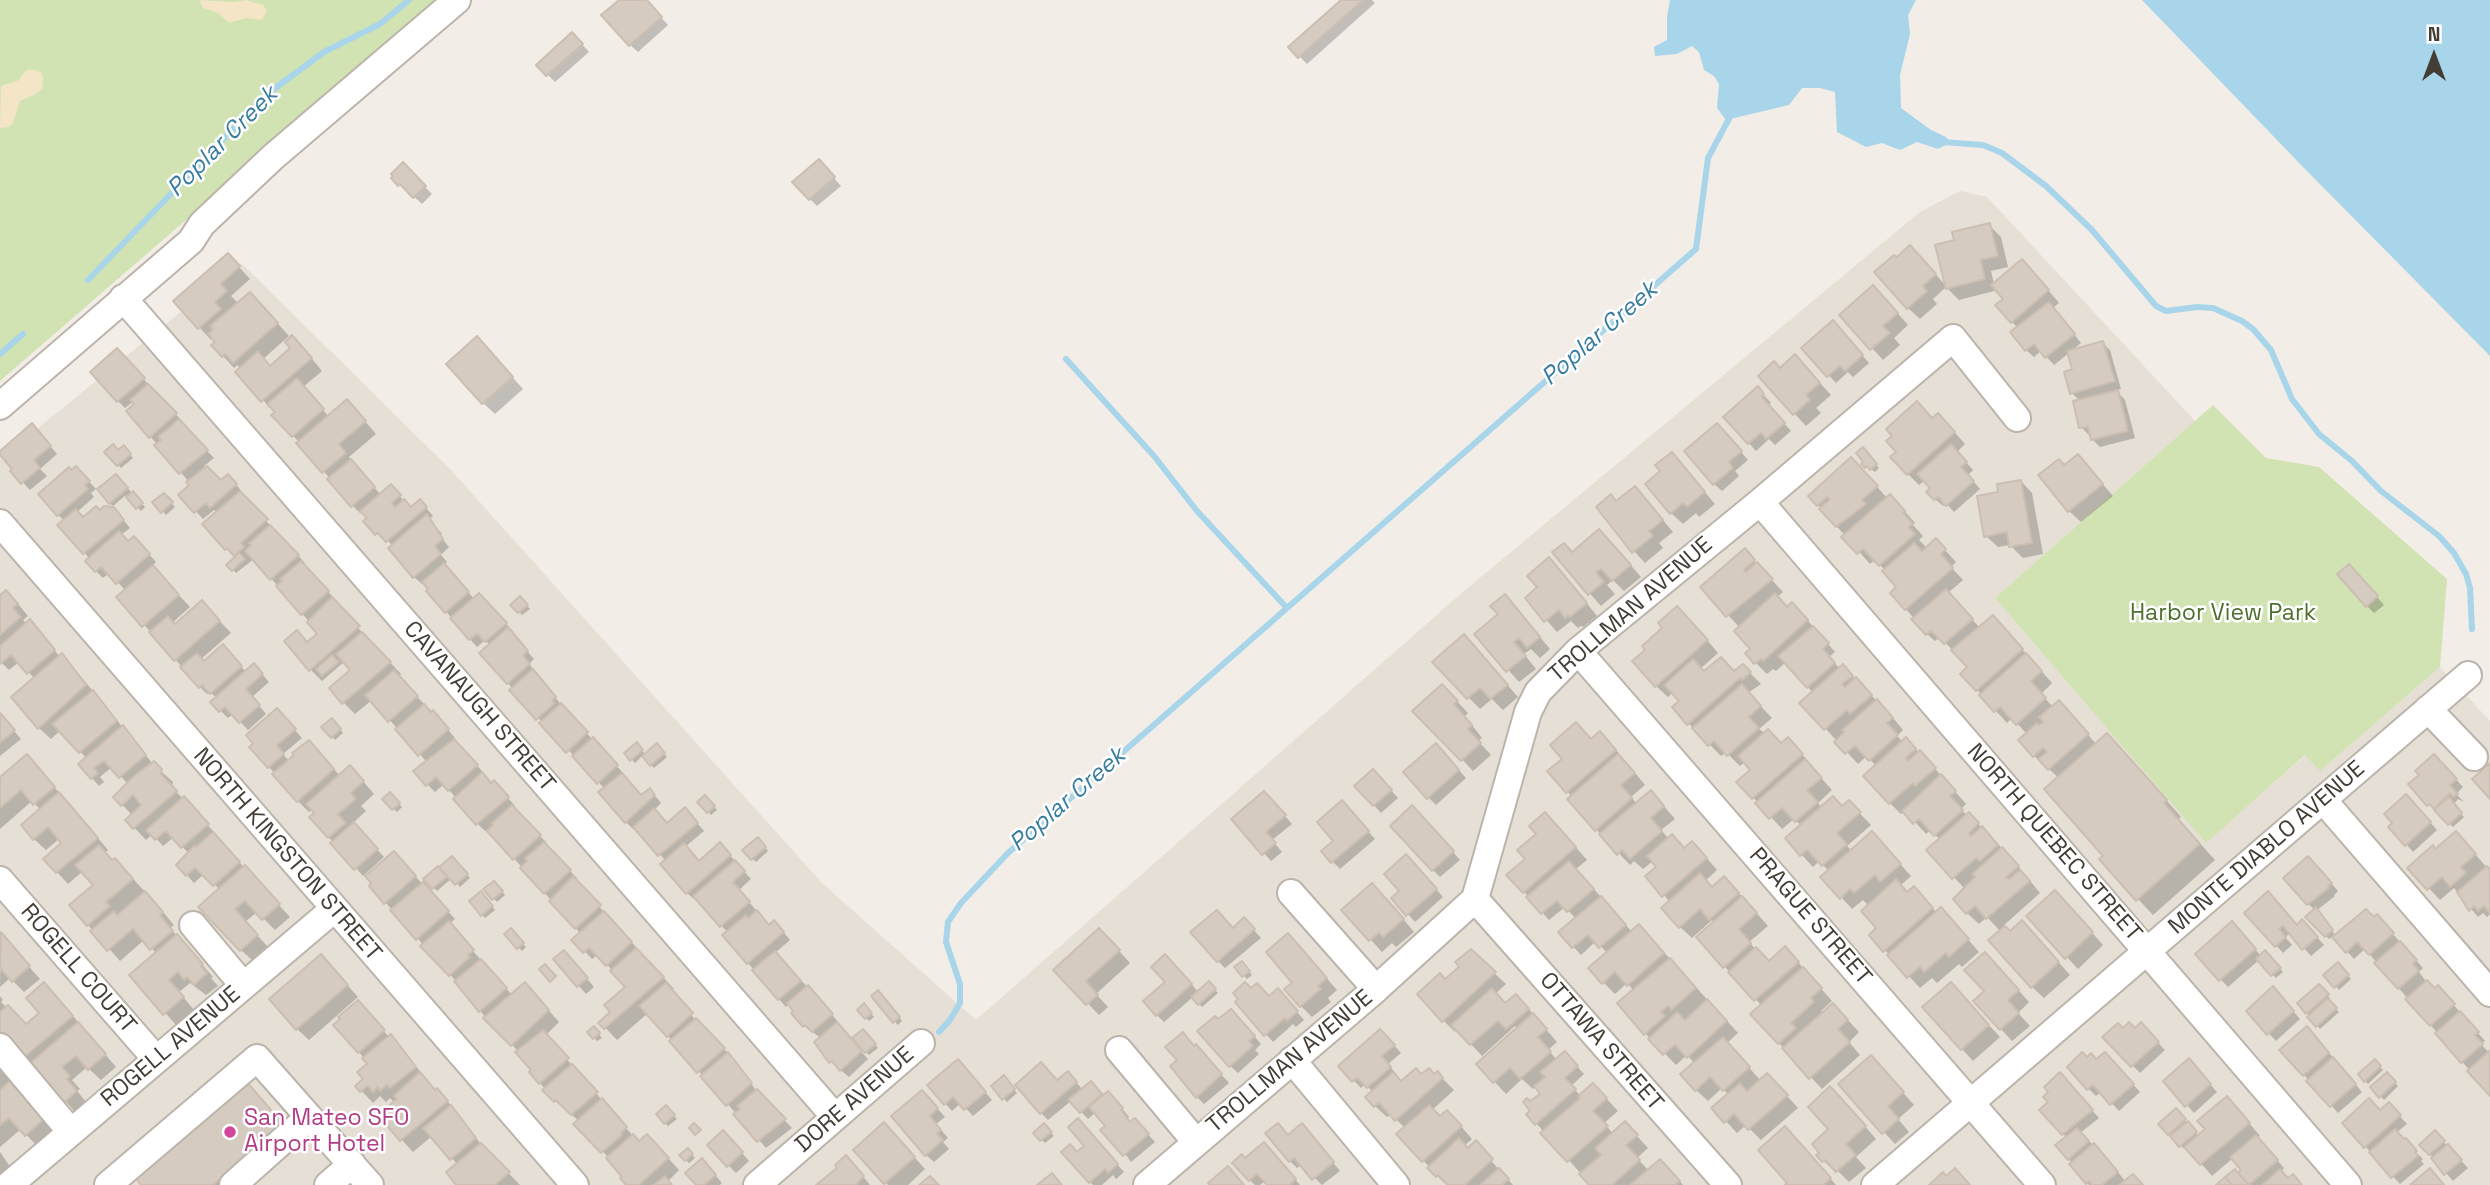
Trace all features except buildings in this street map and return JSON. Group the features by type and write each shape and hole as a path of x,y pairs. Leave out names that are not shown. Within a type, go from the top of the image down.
{"street":[{"path":"0,406 191,241 202,224 273,157 457,0"},
{"name":"CAVANAUGH STREET","path":"123,298 835,1117"},
{"name":"TROLLMAN AVENUE","path":"1147,1185 1376,989 1475,899 1528,712 1538,692 1578,651 1760,502 1953,338 2017,418"},
{"name":"NORTH QUEBEC STREET","path":"1760,502 2348,1185"},
{"name":"NORTH KINGSTON STREET","path":"0,523 575,1185"},
{"name":"PRAGUE STREET","path":"1578,651 2042,1185"},
{"name":"MONTE DIABLO AVENUE","path":"1875,1185 2468,675"},
{"path":"2428,709 2474,757"},
{"path":"2323,800 2490,993"},
{"name":"ROGELL COURT","path":"0,880 156,1059"},
{"path":"1291,894 1376,989"},
{"name":"OTTAWA STREET","path":"1475,899 1728,1185"},
{"name":"ROGELL AVENUE","path":"9,1185 334,909"},
{"path":"193,925 243,985"},
{"name":"DORE AVENUE","path":"757,1185 921,1043"},
{"path":"0,1047 71,1132"},
{"path":"1119,1049 1196,1142"},
{"path":"108,1185 257,1058 370,1185"},
{"path":"1292,1060 1396,1185"},
{"path":"233,1185 309,1117"},
{"path":"328,1185 352,1164"}],"shaded area":[{"path":"1960,191 1987,197 2195,421 1995,598 2206,842 2306,755 2320,771 2440,667 2490,721 2490,1185 0,1185 0,459 241,263 450,469 822,883 976,1020 1464,591 1920,212"}],"green space":[{"path":"0,0 440,0 0,381"},
{"name":"Harbor View Park","path":"2213,405 2266,458 2319,467 2447,579 2440,667 2320,771 2305,755 2206,843 1995,598"}],"sand":[{"path":"199,0 246,0 263,5 267,11 262,20 246,18 229,23 218,13 203,8"},
{"path":"30,69 41,72 42,89 20,101 13,123 9,127 0,128 1,86 19,80 25,71"}],"water":[{"path":"1670,0 1916,0 1908,15 1910,34 1900,75 1901,108 1931,130 1946,137 1950,143 1938,149 1917,142 1900,150 1882,143 1866,147 1837,132 1835,92 1820,88 1802,88 1789,105 1726,120 1717,108 1719,84 1714,76 1704,70 1699,52 1692,46 1677,54 1655,56 1654,47 1667,40"},
{"path":"2142,0 2490,0 2490,356 2303,167"}],"waterway":[{"name":"Poplar Creek","path":"88,280 266,95 324,52 380,24 409,0"},
{"name":"Poplar Creek","path":"939,1032 960,1003 960,984 946,942 948,922 961,903 1008,853 1696,249 1708,158 1731,115"},
{"path":"1943,142 1983,145 2002,153 2046,186 2092,230 2156,306 2166,311 2213,308 2253,329 2271,350 2292,399 2319,434 2352,461 2381,491 2439,536 2454,553 2466,574 2470,588 2472,629"},
{"name":"Poplar Creek","path":"0,354 23,334"},
{"name":"Poplar Creek","path":"1066,359 1154,456 1197,511 1287,608"}],"place":[{"name":"San Mateo SFO Airport Hotel","path":"230,1132"}]}
